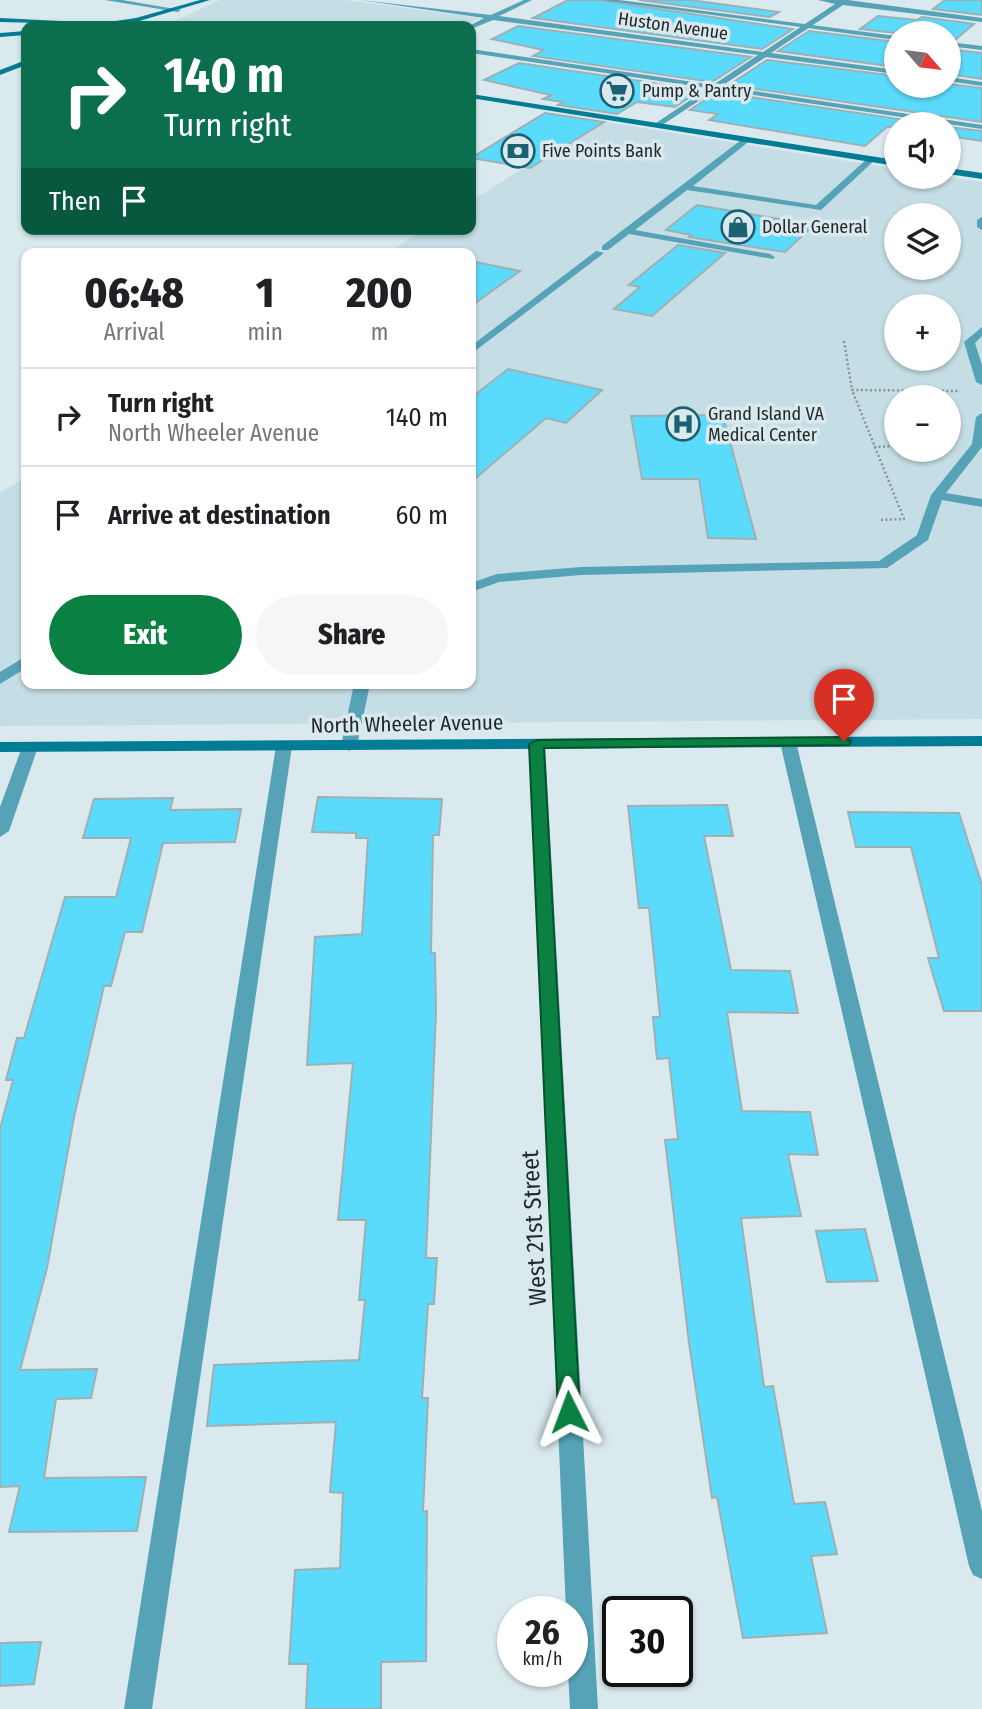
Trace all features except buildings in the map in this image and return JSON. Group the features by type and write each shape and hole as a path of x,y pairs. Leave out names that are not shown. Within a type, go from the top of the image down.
{"street":[{"path":"108,0 178,10"},
{"path":"151,21 207,0"},
{"name":"Huston Avenue","path":"363,0 884,70"},
{"path":"476,25 529,0"},
{"path":"604,0 884,36"},
{"path":"821,0 982,20"},
{"path":"895,0 970,9"},
{"path":"659,125 843,1"},
{"path":"115,21 178,10"},
{"path":"0,21 21,22"},
{"path":"0,21 21,25"},
{"path":"0,37 21,34"},
{"path":"0,37 21,39"},
{"path":"961,46 982,48"},
{"path":"476,52 982,127"},
{"path":"0,73 21,64"},
{"path":"961,81 982,84"},
{"path":"476,97 884,161"},
{"path":"476,347 748,139"},
{"path":"685,187 818,208 872,159"},
{"path":"961,173 982,176"},
{"path":"982,220 982,227"},
{"path":"627,231 770,257"},
{"path":"982,330 969,342 982,382"},
{"path":"476,586 497,578 581,571 882,565 923,537 937,495 978,444 982,417"},
{"path":"937,495 982,503"},
{"path":"0,679 21,664"},
{"path":"349,746 361,689"},
{"name":"North Wheeler Avenue","path":"0,747 982,741"},
{"path":"788,742 982,1566"},
{"name":"West 21st Street","path":"537,744 584,1709"},
{"path":"138,1709 284,746"},
{"path":"0,831 30,747"}],"path":[{"path":"844,341 852,390 904,519 881,520"},
{"path":"852,390 969,391"},
{"path":"874,447 884,447"}],"shaded area":[{"path":"220,0 345,0 480,18 474,21 175,21"},
{"name":"Grand Island VA Medical Center","path":"599,121 884,167 884,189 961,189 961,179 982,182 982,719 0,726 0,493 21,480 21,689 476,689 476,248 395,248 415,235 476,235 476,198"}],"place":[{"name":"Pump & Pantry","path":"617,91"},
{"name":"Five Points Bank","path":"518,151"},
{"name":"Dollar General","path":"738,227"},
{"name":"Grand Island VA Medical Center","path":"683,424"}],"route":[{"path":"569,1412 537,744 844,741"}]}
